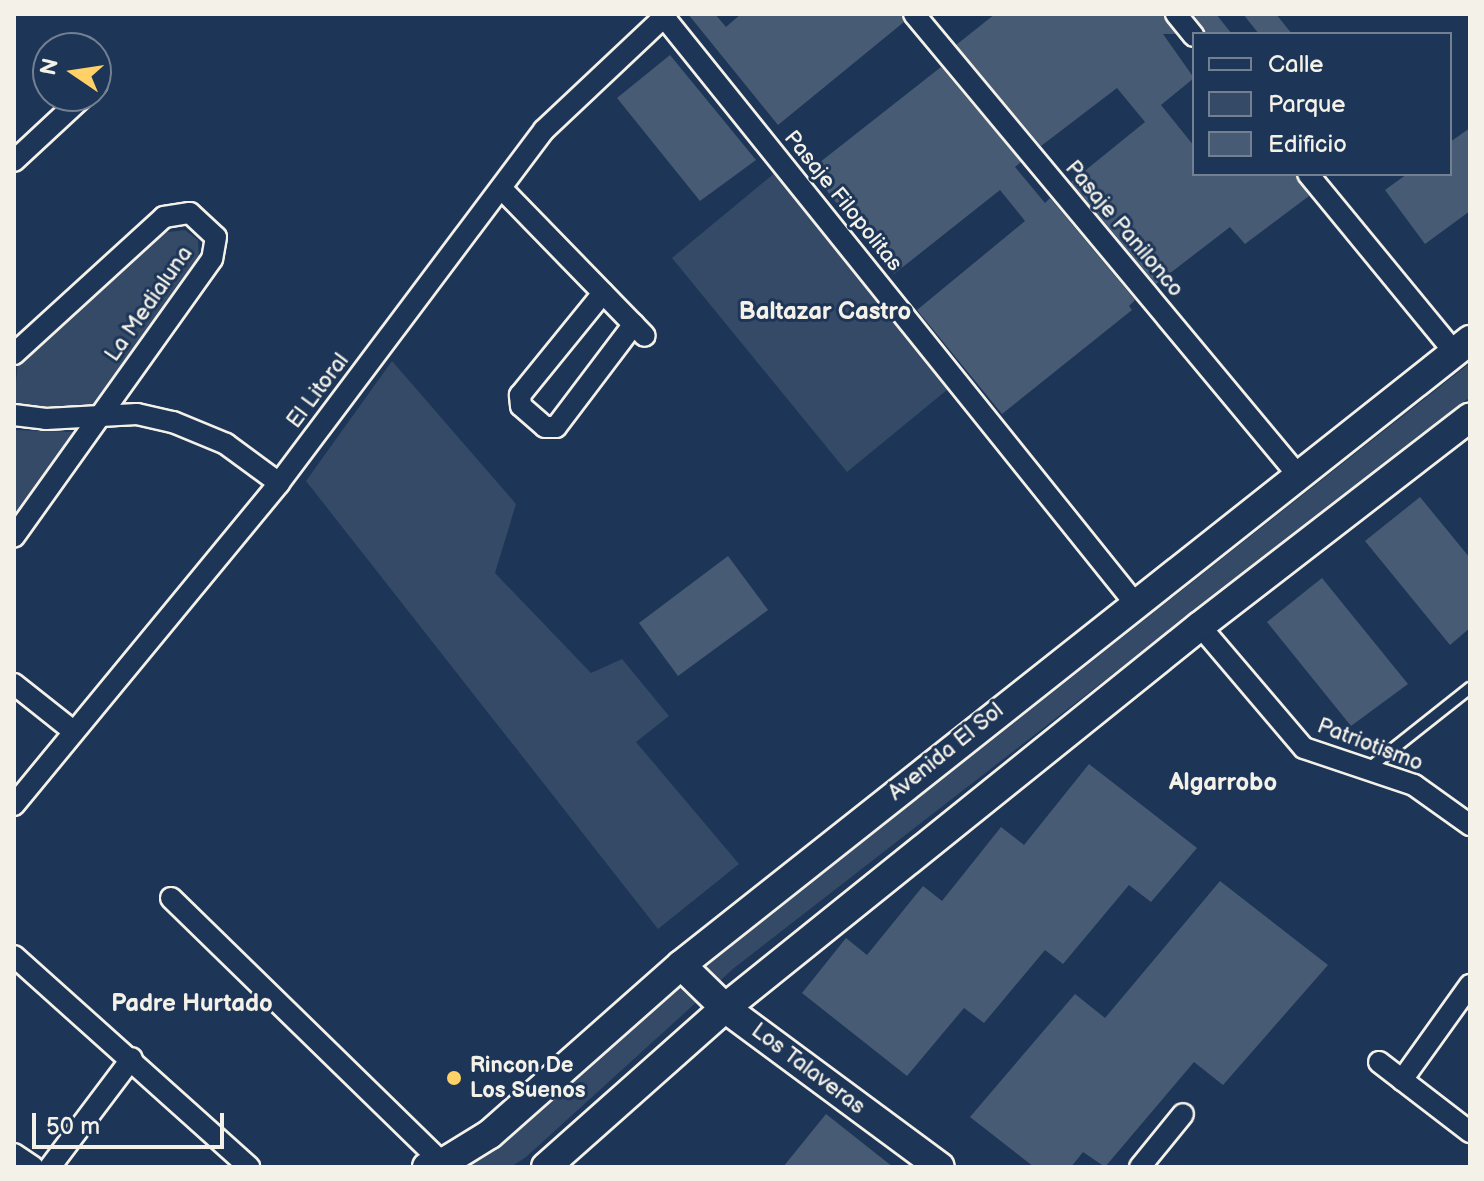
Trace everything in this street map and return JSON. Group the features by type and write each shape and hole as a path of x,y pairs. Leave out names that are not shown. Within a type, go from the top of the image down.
{"main road":[{"name":"Avenida El Sol","path":"435,1165 490,1134 681,965 1134,602 1462,346"},
{"path":"546,1167 725,1008 1200,626 1470,417"},
{"name":"Los Talaveras","path":"681,965 725,1008 940,1167"}],"street":[{"name":"Pasaje Panilonco","path":"914,14 1298,475"},
{"path":"1176,14 1192,34"},
{"name":"El Litoral","path":"14,805 279,483 544,130 666,15"},
{"name":"Pasaje Filopolitas","path":"666,15 1134,602"},
{"path":"14,161 67,112"},
{"path":"1310,176 1462,346"},
{"path":"501,188 639,330 556,427 545,427 521,406 520,395 603,293"},
{"name":"La Medialuna","path":"14,354 164,217 190,213 216,237 212,259 99,416"},
{"path":"14,415 137,414 173,422 226,444 279,483"},
{"path":"14,537 99,416"},
{"name":"Patriotismo","path":"1200,626 1304,748 1414,785 1470,825"},
{"path":"14,684 73,731"},
{"path":"171,898 435,1165"},
{"path":"14,956 132,1058 249,1167"},
{"path":"1402,1080 1470,985"},
{"path":"50,1167 132,1058"},
{"path":"1379,1062 1470,1132"},
{"path":"1140,1167 1183,1114"},
{"path":"14,1154 33,1167"}],"lane":[{"path":"1367,770 1470,688"}],"green space":[{"path":"788,162 964,376 847,472 672,258"},
{"path":"185,230 198,240 199,260 92,408 14,405 18,361 160,233"},
{"path":"392,361 516,504 495,573 591,673 622,659 669,716 636,742 739,864 658,929 306,481"},
{"path":"1470,363 1470,397 734,968 526,1157 511,1167 451,1167"},
{"path":"14,430 77,432 14,521"}],"building":[{"path":"688,14 715,14 726,27 741,14 901,14 904,22 778,125"},
{"path":"995,14 1163,14 1176,34 1163,34 1192,75 1192,80 1161,105 1192,144 1192,176 1296,176 1309,196 1245,244 1230,227 1156,284 1071,182 1145,122 1117,88 1041,146 956,45"},
{"path":"1193,14 1216,14 1230,32 1206,32"},
{"path":"1243,14 1276,14 1290,32 1257,32"},
{"path":"670,55 756,160 700,201 617,98"},
{"path":"941,67 1021,162 1015,167 1045,203 1050,198 1135,300 1129,306 1132,310 1002,414 917,310 1025,221 1000,190 894,274 810,170"},
{"path":"1470,128 1470,211 1425,244 1385,190 1404,176 1452,176 1452,141"},
{"path":"1420,497 1470,558 1470,628 1450,645 1365,541"},
{"path":"728,556 768,610 678,676 639,623"},
{"path":"1322,578 1408,684 1351,726 1267,622"},
{"path":"1089,764 1197,848 1151,902 1129,885 1063,964 1045,950 984,1023 964,1008 907,1076 802,993 846,938 867,955 923,886 942,901 1001,827 1024,845"},
{"path":"1220,881 1328,965 1223,1085 1194,1062 1105,1167 1083,1152 1071,1167 1034,1167 970,1117 1075,994 1105,1018"},
{"path":"826,1114 893,1167 783,1167"}],"place":[{"name":"Rincon De Los Suenos","path":"454,1078"}],"district":[{"name":"Baltazar Castro","path":"825,312"},
{"name":"Algarrobo","path":"1223,783"},
{"name":"Padre Hurtado","path":"192,1004"}]}
